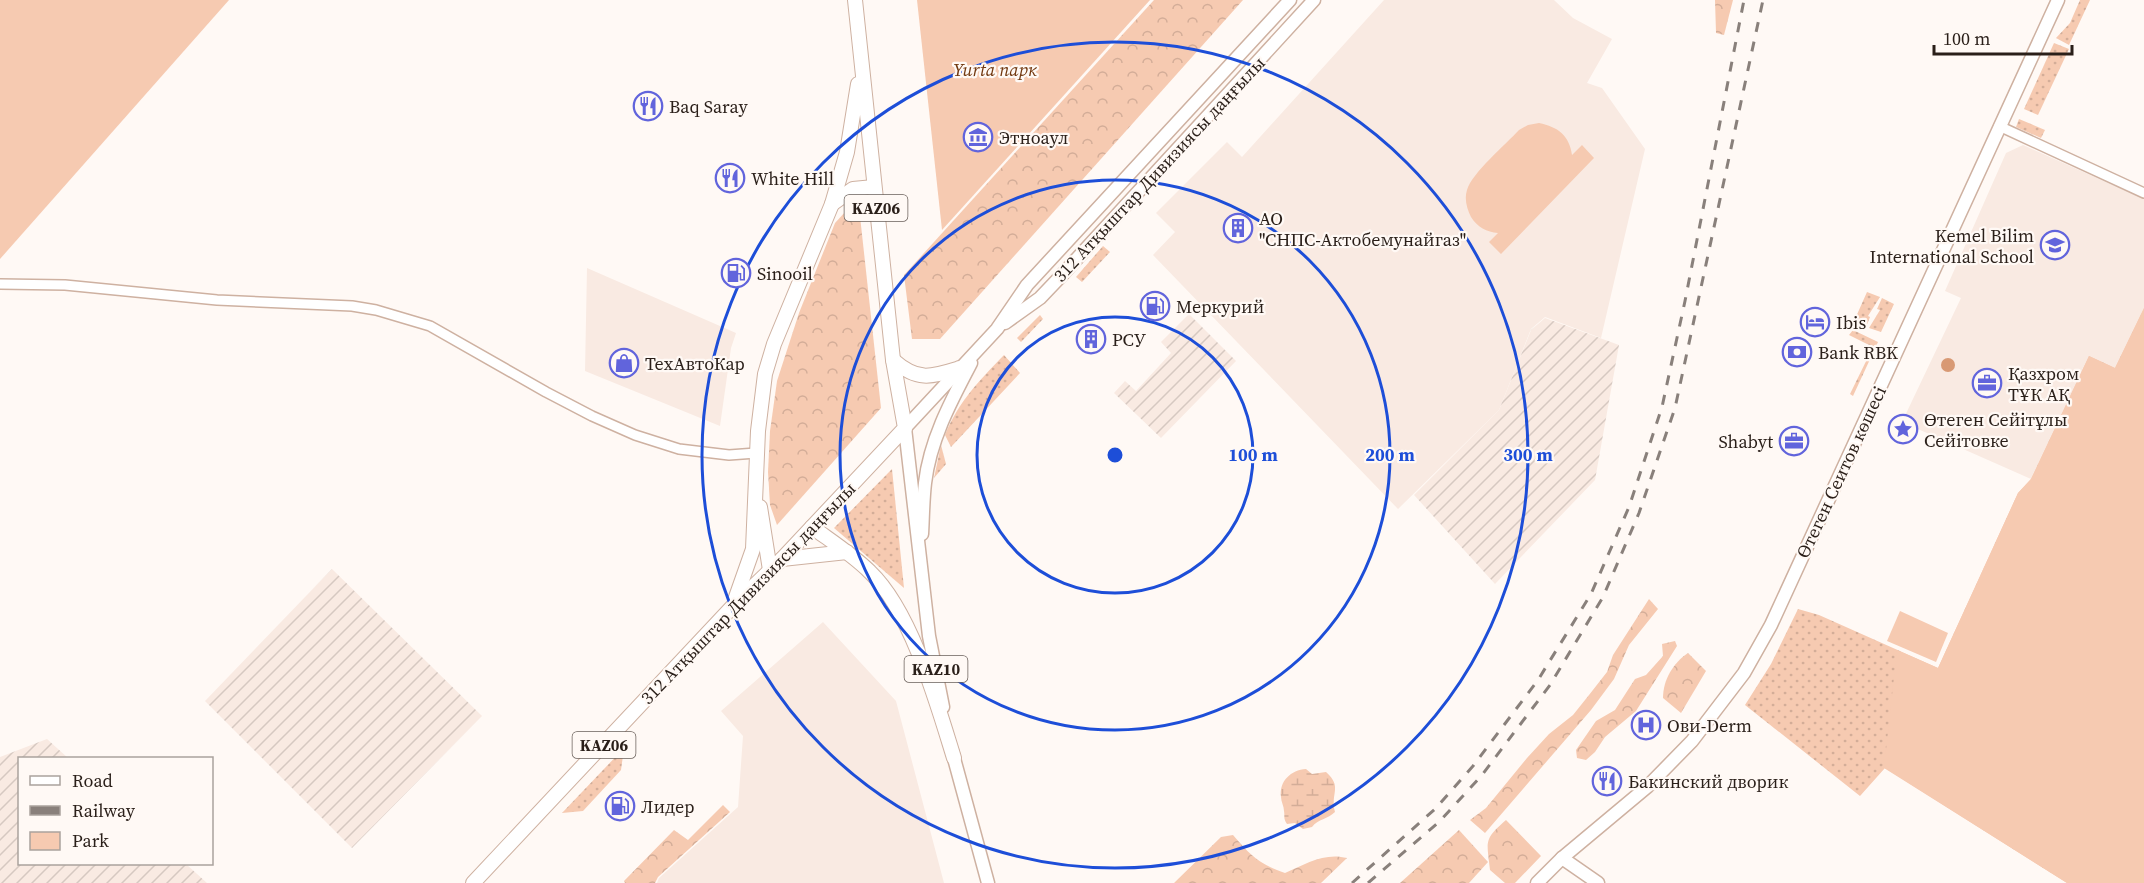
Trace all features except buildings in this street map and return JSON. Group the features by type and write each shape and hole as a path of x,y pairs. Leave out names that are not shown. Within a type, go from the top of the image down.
{"highway":[{"name":"KАZ06","path":"855,0 893,360 905,428"},
{"path":"734,605 753,549 756,453 764,385 774,344 832,204 851,133 861,55"},
{"path":"832,204 853,189 874,187"},
{"path":"893,360 913,374 924,377 936,376 960,368"},
{"name":"312 Атқыштар Дивизиясы даңғылы","path":"473,883 734,605 782,559 905,428"},
{"path":"756,489 770,570"},
{"path":"812,527 870,572 891,597 910,635 954,758"},
{"path":"782,559 847,552"}],"main road":[{"name":"312 Атқыштар Дивизиясы даңғылы","path":"905,428 997,329 1027,285 1290,0"},
{"name":"312 Атқыштар Дивизиясы даңғылы","path":"997,329 1040,298 1314,0"},
{"name":"Өтеген Сеитов көшесі","path":"1537,883 1562,858 1647,787 1692,741 1744,673 1775,616 2058,0"},
{"path":"1164,138 1176,150"},
{"path":"1088,219 1102,232"},
{"path":"921,580 925,483 932,447 945,414 978,349"},
{"name":"KAZ10","path":"905,428 929,636 954,758 988,883"},
{"path":"1562,858 1598,883"}],"street":[{"path":"1999,126 2144,193"},
{"path":"0,284 65,285 217,300 352,306 376,310 430,326 555,397 635,435 679,449 729,455 756,453"}],"shaded area":[{"path":"1384,0 1554,0 1573,18 1612,39 1587,83 1602,88 1645,149 1601,338 1545,317 1531,329 1499,410 1398,509 1153,255 1175,232 1156,213 1227,142 1242,157"},
{"name":"Kemel Bilim International School","path":"2023,145 2144,199 2144,308 2115,368 2089,357 2031,479 1902,422 1961,298 1945,291 2006,153"},
{"path":"587,268 736,333 731,348 720,426 585,371"},
{"path":"1189,314 1236,361 1161,438 1114,393 1125,381 1136,391 1171,353 1161,342"},
{"path":"1545,318 1619,345 1595,480 1495,584 1414,495 1499,410 1531,330"},
{"path":"1945,358 1951,358 1955,365 1951,372 1945,372 1941,368 1941,362"},
{"path":"332,569 482,716 352,848 205,701"},
{"path":"823,622 896,701 944,883 657,883 659,878 738,807 743,736 721,711"},
{"path":"47,739 67,757 18,757 18,865 187,865 207,883 0,883 0,757"}],"green space":[{"path":"0,0 229,0 0,259"},
{"name":"Yurta парк","path":"917,0 1150,0 942,230"},
{"path":"1154,0 1243,0 940,339 912,339 904,275"},
{"path":"1715,0 1733,0 1724,35 1716,33"},
{"path":"2080,0 2090,0 2069,45 2056,38 2070,23"},
{"path":"2054,43 2069,49 2038,115 2024,109"},
{"path":"2019,119 2045,130 2041,138 2016,127"},
{"path":"1539,123 1562,133 1572,155 1582,145 1594,158 1501,254 1489,242 1498,233 1476,224 1471,217 1466,204 1467,190 1475,175 1519,130"},
{"path":"859,207 881,408 777,525 770,505 768,472 770,431 777,381 799,313 835,223 846,211"},
{"path":"1103,246 1110,252 1082,282 1076,277"},
{"path":"1867,292 1880,297 1868,316 1870,317 1866,327 1855,319"},
{"path":"1882,298 1894,304 1881,332 1869,328 1880,310 1877,309"},
{"path":"2144,308 2067,883 1885,768 1860,796 1745,705 1771,664 1798,609 1819,615 1938,668 2018,493 2031,479 2089,356 2115,368"},
{"path":"2144,308 2144,883 2067,883 1884,768 1897,650 1938,668 2018,493 2031,479 2089,356 2115,368"},
{"path":"1040,315 1043,319 1021,342 1017,338"},
{"path":"1853,330 1878,342 1853,396 1850,394 1873,347 1849,335"},
{"path":"1004,355 1020,373 951,447 945,435 957,412 978,383"},
{"path":"941,445 946,464 934,478"},
{"path":"892,469 904,588 834,528"},
{"path":"1649,599 1658,609 1629,645 1614,679 1591,710 1485,833 1470,820 1486,808 1549,734 1573,715 1607,672 1613,655"},
{"path":"1900,611 1948,633 1936,662 1887,641"},
{"path":"1675,641 1677,646 1636,711 1605,737 1595,752 1586,760 1577,758 1576,750 1596,721 1615,710 1635,679 1646,675 1663,656 1662,644"},
{"path":"1688,653 1706,671 1681,713 1663,698 1663,691 1670,672"},
{"path":"624,748 621,770 583,811 562,813"},
{"path":"1306,769 1312,774 1326,772 1331,777 1335,786 1335,812 1312,827 1303,829 1295,823 1287,824 1281,791 1287,777"},
{"path":"723,805 730,812 658,877 655,883 625,883 624,881 674,830 688,840"},
{"path":"1506,820 1541,856 1515,883 1505,883 1490,870 1488,842 1493,832"},
{"path":"1459,830 1488,862 1469,883 1400,883"},
{"path":"1233,835 1256,858 1285,873 1323,858 1347,858 1321,883 1174,883 1221,837"}],"railway":[{"path":"1352,883 1435,809 1473,766 1538,680 1591,594 1629,507 1662,407 1744,0"},
{"path":"1368,883 1440,821 1482,775 1550,685 1603,597 1639,513 1675,408 1763,0"}],"place":[{"name":"Baq Saray","path":"648,106"},
{"name":"Этноаул","path":"978,137"},
{"name":"White Hill","path":"730,178"},
{"name":"АО \"СНПС-Актобемунайгаз\"","path":"1238,228"},
{"name":"Kemel Bilim International School","path":"2055,245"},
{"name":"Sinooil","path":"736,273"},
{"name":"Меркурий","path":"1155,306"},
{"name":"Ibis","path":"1815,322"},
{"name":"РСУ","path":"1091,339"},
{"name":"Bank RBK","path":"1797,352"},
{"name":"ТехАвтоКар","path":"624,363"},
{"name":"Қазхром ТҰК АҚ","path":"1987,383"},
{"name":"Өтеген Сейітұлы Сейітовке","path":"1903,429"},
{"name":"Shabyt","path":"1794,441"},
{"name":"Ови-Derm","path":"1646,725"},
{"name":"Бакинский дворик","path":"1607,781"},
{"name":"Лидер","path":"620,806"}]}
